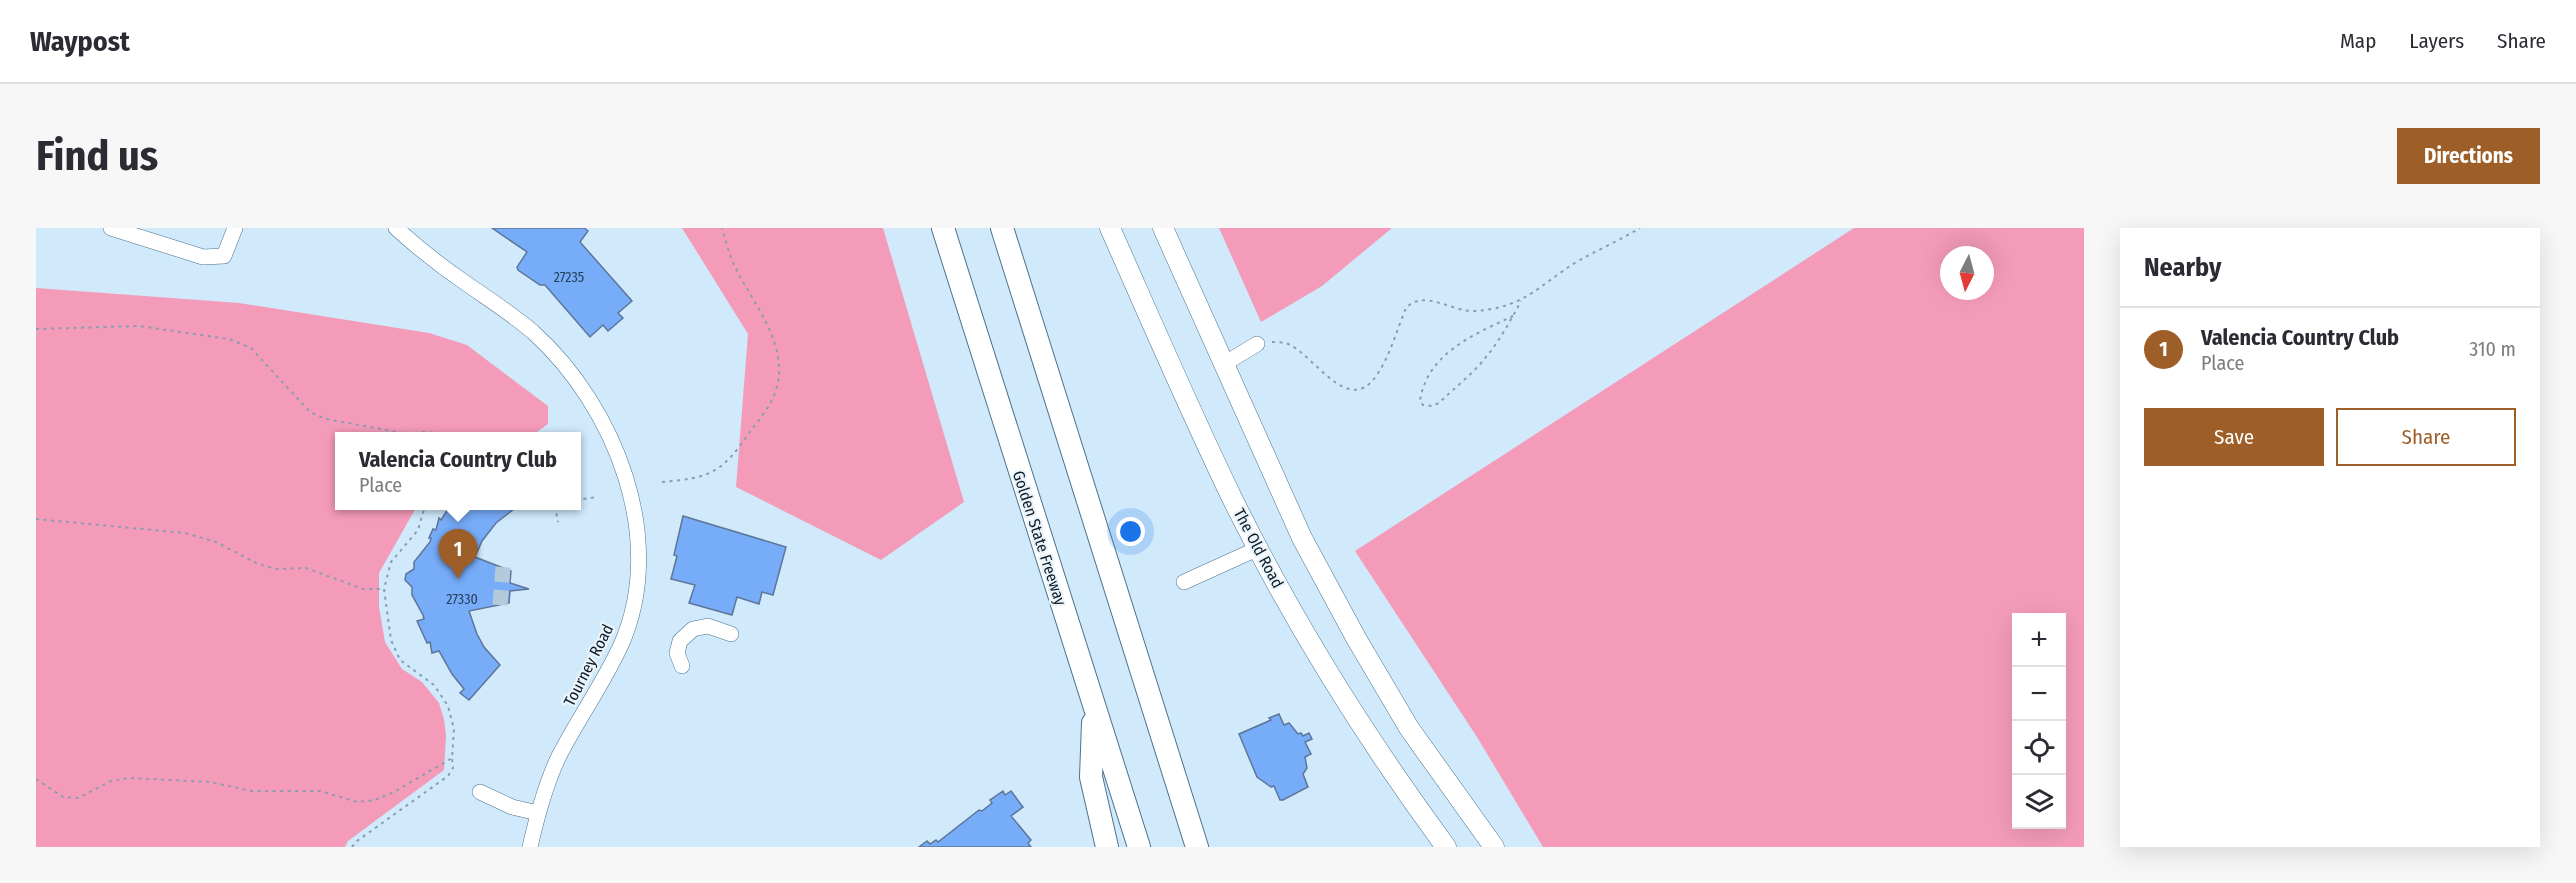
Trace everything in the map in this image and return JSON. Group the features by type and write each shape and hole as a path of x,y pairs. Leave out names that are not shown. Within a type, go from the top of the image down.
{"highway":[{"name":"Golden State Freeway","path":"943,228 1138,847"},
{"path":"1002,228 1197,847"},
{"path":"1093,704 1092,777 1107,847"},
{"path":"1188,821 1204,847"}],"main road":[{"name":"The Old Road","path":"1110,228 1233,498 1259,548 1325,669 1446,847"},
{"path":"1163,228 1302,538 1356,638 1409,728 1494,847"}],"street":[{"path":"111,228 203,257 214,258 224,256 235,228"},
{"name":"Tourney Road","path":"396,228 466,284 504,308 534,333 562,363 589,399 607,430 621,465 632,503 637,534 638,567 630,622 598,690 559,757 538,813 530,847"},
{"path":"1224,364 1257,344"},
{"path":"1184,582 1259,548"},
{"path":"682,666 677,653 680,641 693,629 708,626 730,634"},
{"path":"480,792 512,807 538,813"}],"path":[{"path":"662,482 710,475 724,465 745,440 776,391 780,368 776,344 734,265 723,228"},
{"path":"1257,344 1274,341 1290,345 1342,387 1361,390 1369,385 1377,375 1406,308 1412,302 1426,299 1467,312 1510,305 1521,301 1579,261 1640,228"},
{"path":"1513,316 1460,342 1442,358 1423,387 1420,401 1423,405 1432,406 1438,403 1486,358 1513,316 1521,301"},
{"path":"36,329 139,326 229,339 251,348 309,412 326,419 397,432"},
{"path":"581,499 597,497"},
{"path":"352,847 357,841 448,776 453,768 454,729 448,706 434,685 400,660 391,640 384,589 391,562 418,530 424,510"},
{"path":"556,510 558,522"},
{"path":"36,519 185,533 216,542 258,564 276,569 306,568 363,589 384,589"},
{"path":"36,779 63,797 78,798 111,781 129,778 210,782 252,791 320,791 357,802 375,800 394,792 452,758"}],"shaded area":[{"path":"682,228 883,228 964,502 881,560 736,487 748,334"},
{"path":"1219,228 1392,228 1322,286 1261,322"},
{"path":"1854,228 2084,228 2084,847 1543,847 1477,737 1355,551"},
{"path":"36,288 239,303 429,333 467,345 548,406 548,424 537,432 335,432 335,510 415,510 379,573 379,607 385,642 402,669 422,682 439,703 446,736 444,770 348,841 345,847 36,847"}],"building":[{"path":"492,228 584,228 588,231 580,242 632,301 618,313 623,318 608,331 603,325 590,337 545,285 540,285 518,270 517,267 527,252"},
{"path":"447,510 452,512 454,510 513,510 496,523 482,541 475,557 511,571 510,583 529,589 510,591 509,603 469,611 484,647 500,665 469,700 460,693 464,689 439,651 432,653 430,642 427,643 417,621 424,619 423,615 412,595 412,587 405,580 406,574 414,569 414,562 430,542 431,538 429,538 433,529 436,530 439,518 441,520"},
{"path":"683,516 786,547 773,595 762,592 759,604 737,597 732,615 689,603 695,585 671,579"},
{"path":"1279,714 1284,725 1289,723 1298,734 1301,733 1303,736 1309,733 1312,739 1305,742 1311,754 1305,757 1307,768 1303,774 1308,787 1283,800 1280,800 1274,786 1271,787 1257,777 1239,734"},
{"path":"1003,791 1005,795 1011,791 1023,807 1011,816 1031,840 1028,843 1031,847 919,847 927,841 930,844 936,840 938,842 979,810 982,811 992,803 990,800"}],"tunnel":[{"path":"500,605 503,567"}],"place":[{"name":"Valencia Country Club","path":"458,579"}]}
